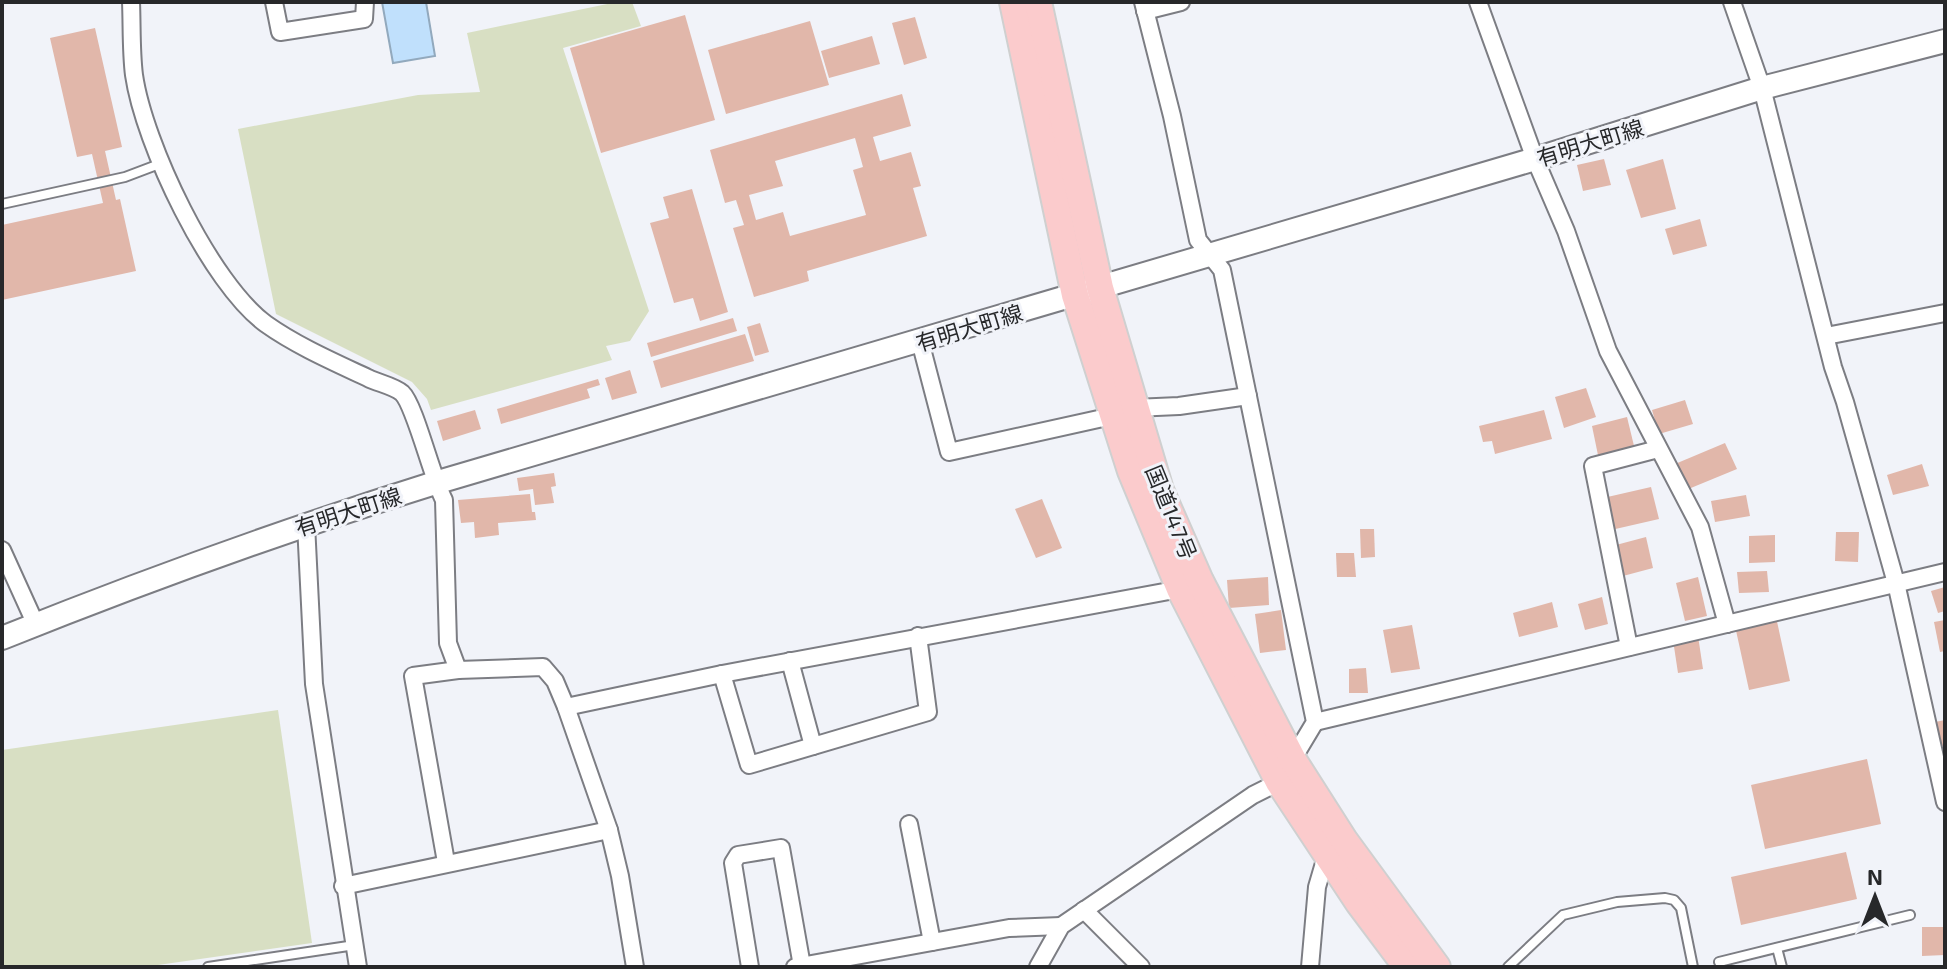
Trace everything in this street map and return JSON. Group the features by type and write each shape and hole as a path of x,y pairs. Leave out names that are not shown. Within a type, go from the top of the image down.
{"highway":[{"name":"国道147号","path":"1013,2 1088,292 1123,412 1131,471 1180,589 1286,771 1335,846 1437,967"},
{"name":"国道147号","path":"1038,2 1088,292"},
{"name":"国道147号","path":"1123,412 1286,771"},
{"name":"国道147号","path":"1335,846 1359,903 1407,967"}],"main road":[{"name":"有明大町線","path":"2,638 306,524 435,483 1535,159 1762,88 1945,41"}],"street":[{"path":"131,2 134,75 146,123 185,215 230,287 265,323 329,359 401,393 409,404 435,483 444,500 448,643 458,670"},
{"path":"274,2 280,32 364,19 365,2"},
{"path":"1038,967 1061,926 1286,771 1315,722 1222,270 1198,240 1172,116 1144,7 1181,2"},
{"path":"1478,2 1535,159 1566,231 1608,351 1700,527 1727,624"},
{"path":"1732,2 1762,88 1833,367 1896,583 1945,802"},
{"path":"1826,336 1945,313"},
{"path":"920,341 949,452 1123,412 1248,396"},
{"path":"1629,647 1593,466 1658,449"},
{"path":"306,524 314,684 358,967"},
{"path":"2,550 36,625"},
{"path":"1315,722 1945,572"},
{"path":"566,707 918,636 1180,589"},
{"path":"722,674 749,765 928,712 918,636"},
{"path":"790,661 813,746"},
{"path":"446,862 413,676 458,670 543,667 555,681 566,707 609,830 635,967"},
{"path":"909,824 932,942"},
{"path":"343,886 609,830"},
{"path":"1310,967 1317,887 1335,846"},
{"path":"750,967 733,863 738,855 781,848 798,966 1009,928 1061,926"},
{"path":"1084,910 1141,967"}],"lane":[{"path":"2,204 125,177 162,163"},
{"path":"1508,967 1563,915 1617,902 1665,898 1674,900 1681,908 1693,967"},
{"path":"1719,962 1910,915"},
{"path":"208,967 355,945"},
{"path":"1777,948 1782,967"}],"green space":[{"path":"617,2 632,2 641,26 563,48 649,311 630,341 606,346 612,360 431,410 427,399 412,382 276,314 238,129 418,95 480,92 467,33"},
{"path":"278,710 312,943 144,967 2,967 2,750"}],"water":[{"path":"382,2 426,2 435,56 393,63"}],"building":[{"path":"685,15 715,120 601,153 570,48"},
{"path":"915,17 927,58 904,65 892,23"},
{"path":"810,21 829,85 726,114 708,50"},
{"path":"95,28 122,147 105,151 116,200 120,199 136,271 2,300 2,225 103,203 92,154 77,157 50,38"},
{"path":"872,36 880,64 829,78 821,51"},
{"path":"902,94 911,126 873,137 880,161 911,152 921,186 913,188 927,236 807,271 809,281 754,297 733,228 744,225 736,200 725,203 710,150","holes":["855,138 863,167 853,170 866,215 790,236 783,212 756,220 749,195 783,186 775,161"]},
{"path":"1604,159 1611,185 1583,191 1577,165"},
{"path":"1663,159 1676,209 1641,218 1626,170"},
{"path":"692,189 728,312 700,321 693,298 674,303 650,223 669,218 663,197"},
{"path":"1700,219 1707,246 1673,255 1665,229"},
{"path":"733,318 737,331 651,357 647,343"},
{"path":"760,323 769,352 755,356 747,327"},
{"path":"745,334 754,361 661,388 653,361"},
{"path":"630,370 637,393 612,400 605,378"},
{"path":"598,379 600,385 587,389 590,398 501,424 497,409"},
{"path":"1586,388 1596,417 1564,428 1555,397"},
{"path":"1685,400 1693,424 1659,434 1652,410"},
{"path":"475,410 481,429 443,441 437,421"},
{"path":"1544,410 1552,439 1495,454 1492,441 1483,442 1479,426"},
{"path":"1627,417 1635,450 1599,460 1592,426"},
{"path":"1725,443 1737,469 1686,490 1675,464"},
{"path":"1922,464 1929,486 1893,495 1887,475"},
{"path":"554,473 556,486 551,487 554,503 535,505 533,489 519,491 517,478"},
{"path":"1651,487 1659,519 1611,530 1603,498"},
{"path":"530,494 536,520 498,523 499,535 475,538 474,522 461,523 458,500"},
{"path":"1746,495 1750,516 1715,522 1711,501"},
{"path":"1042,499 1062,548 1036,558 1015,509"},
{"path":"1360,529 1374,529 1375,557 1361,558"},
{"path":"1836,532 1859,532 1858,562 1835,561"},
{"path":"1775,535 1775,562 1749,563 1749,536"},
{"path":"1646,537 1653,568 1623,576 1616,545"},
{"path":"1336,553 1354,553 1356,577 1337,577"},
{"path":"1767,571 1769,592 1739,593 1737,572"},
{"path":"1268,577 1269,605 1229,608 1227,580"},
{"path":"1698,577 1707,616 1685,621 1676,583"},
{"path":"1945,587 1945,611 1938,613 1931,591"},
{"path":"1602,597 1608,624 1585,630 1578,604"},
{"path":"1552,602 1558,627 1519,637 1513,613"},
{"path":"1281,610 1286,650 1260,653 1255,614"},
{"path":"1776,617 1790,681 1749,690 1735,626"},
{"path":"1945,620 1945,651 1940,652 1934,622"},
{"path":"1412,625 1420,669 1391,673 1383,630"},
{"path":"1698,636 1703,669 1678,673 1673,640"},
{"path":"1366,668 1368,693 1349,693 1349,669"},
{"path":"1945,720 1945,745 1942,746 1935,722"},
{"path":"1867,759 1881,824 1765,849 1751,785"},
{"path":"1846,852 1857,899 1741,925 1731,877"},
{"path":"1922,927 1945,927 1945,955 1922,956"}]}
